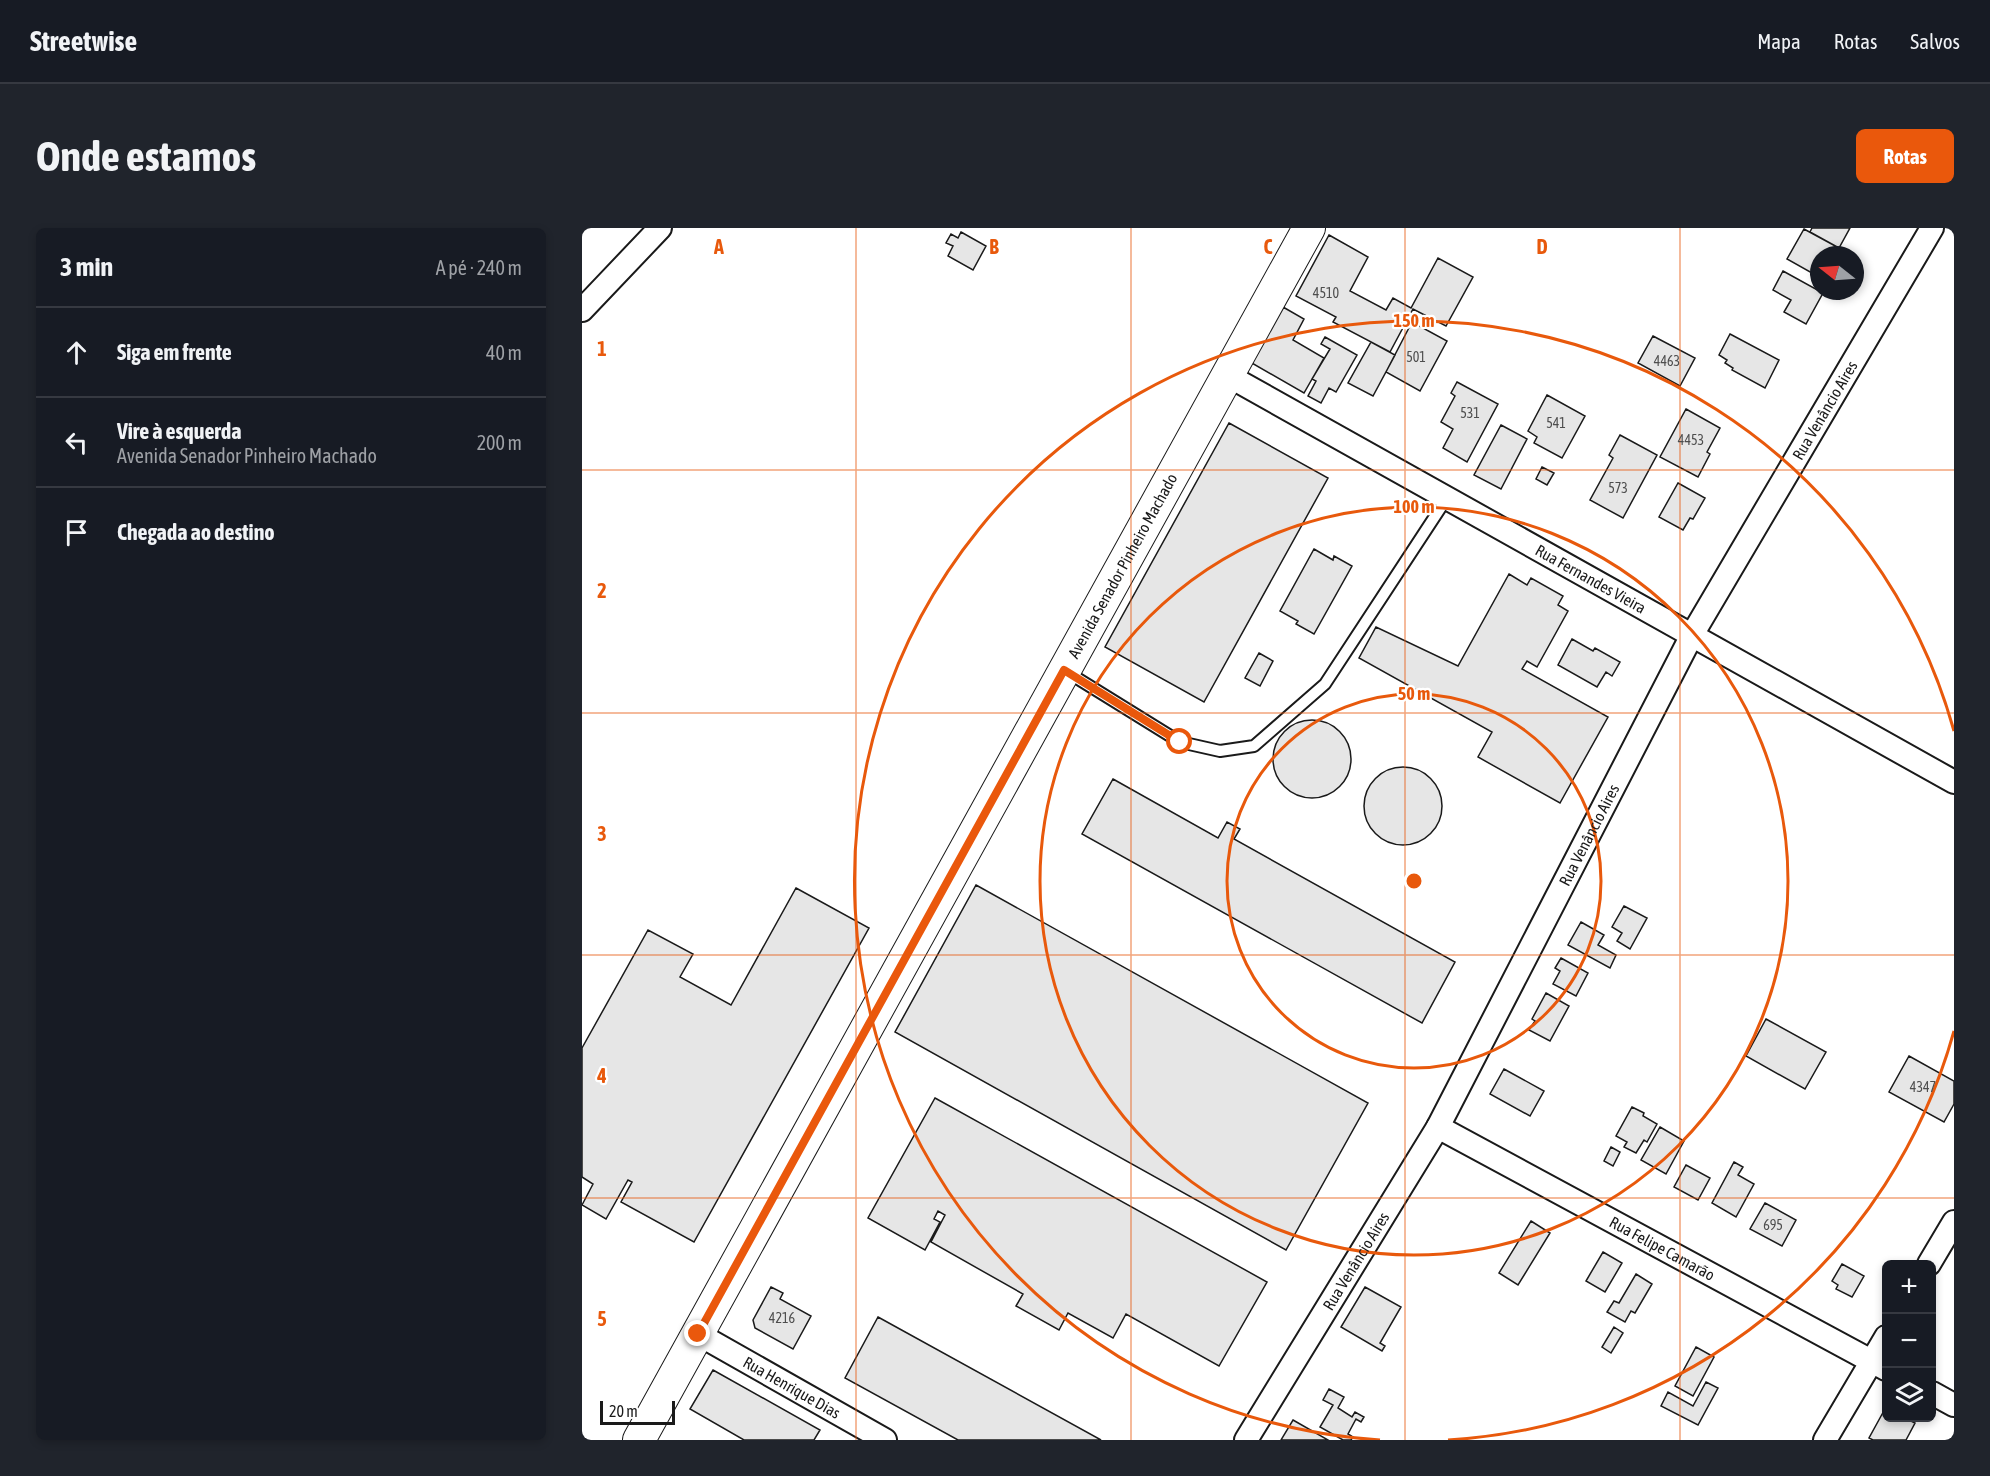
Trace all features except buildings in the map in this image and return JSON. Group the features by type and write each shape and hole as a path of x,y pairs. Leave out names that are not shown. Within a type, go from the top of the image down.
{"main road":[{"name":"Avenida Senador Pinheiro Machado","path":"639,1440 1309,228"}],"street":[{"path":"582,310 660,228"},
{"name":"Rua Venâncio Aires","path":"1246,1440 1438,1127 1692,635 1932,228"},
{"name":"Rua Fernandes Vieira","path":"1227,375 1954,782"},
{"name":"Rua Felipe Camarão","path":"1438,1127 1879,1365"},
{"path":"1931,1260 1954,1222"},
{"name":"Rua Henrique Dias","path":"698,1334 885,1440"},
{"path":"1825,1440 1879,1365"},
{"path":"1936,1395 1954,1405"}],"lane":[{"path":"1064,670 1180,742 1220,752 1254,746 1325,684 1447,498"}],"route":[{"path":"698,1334 1064,670 1180,742"}]}
